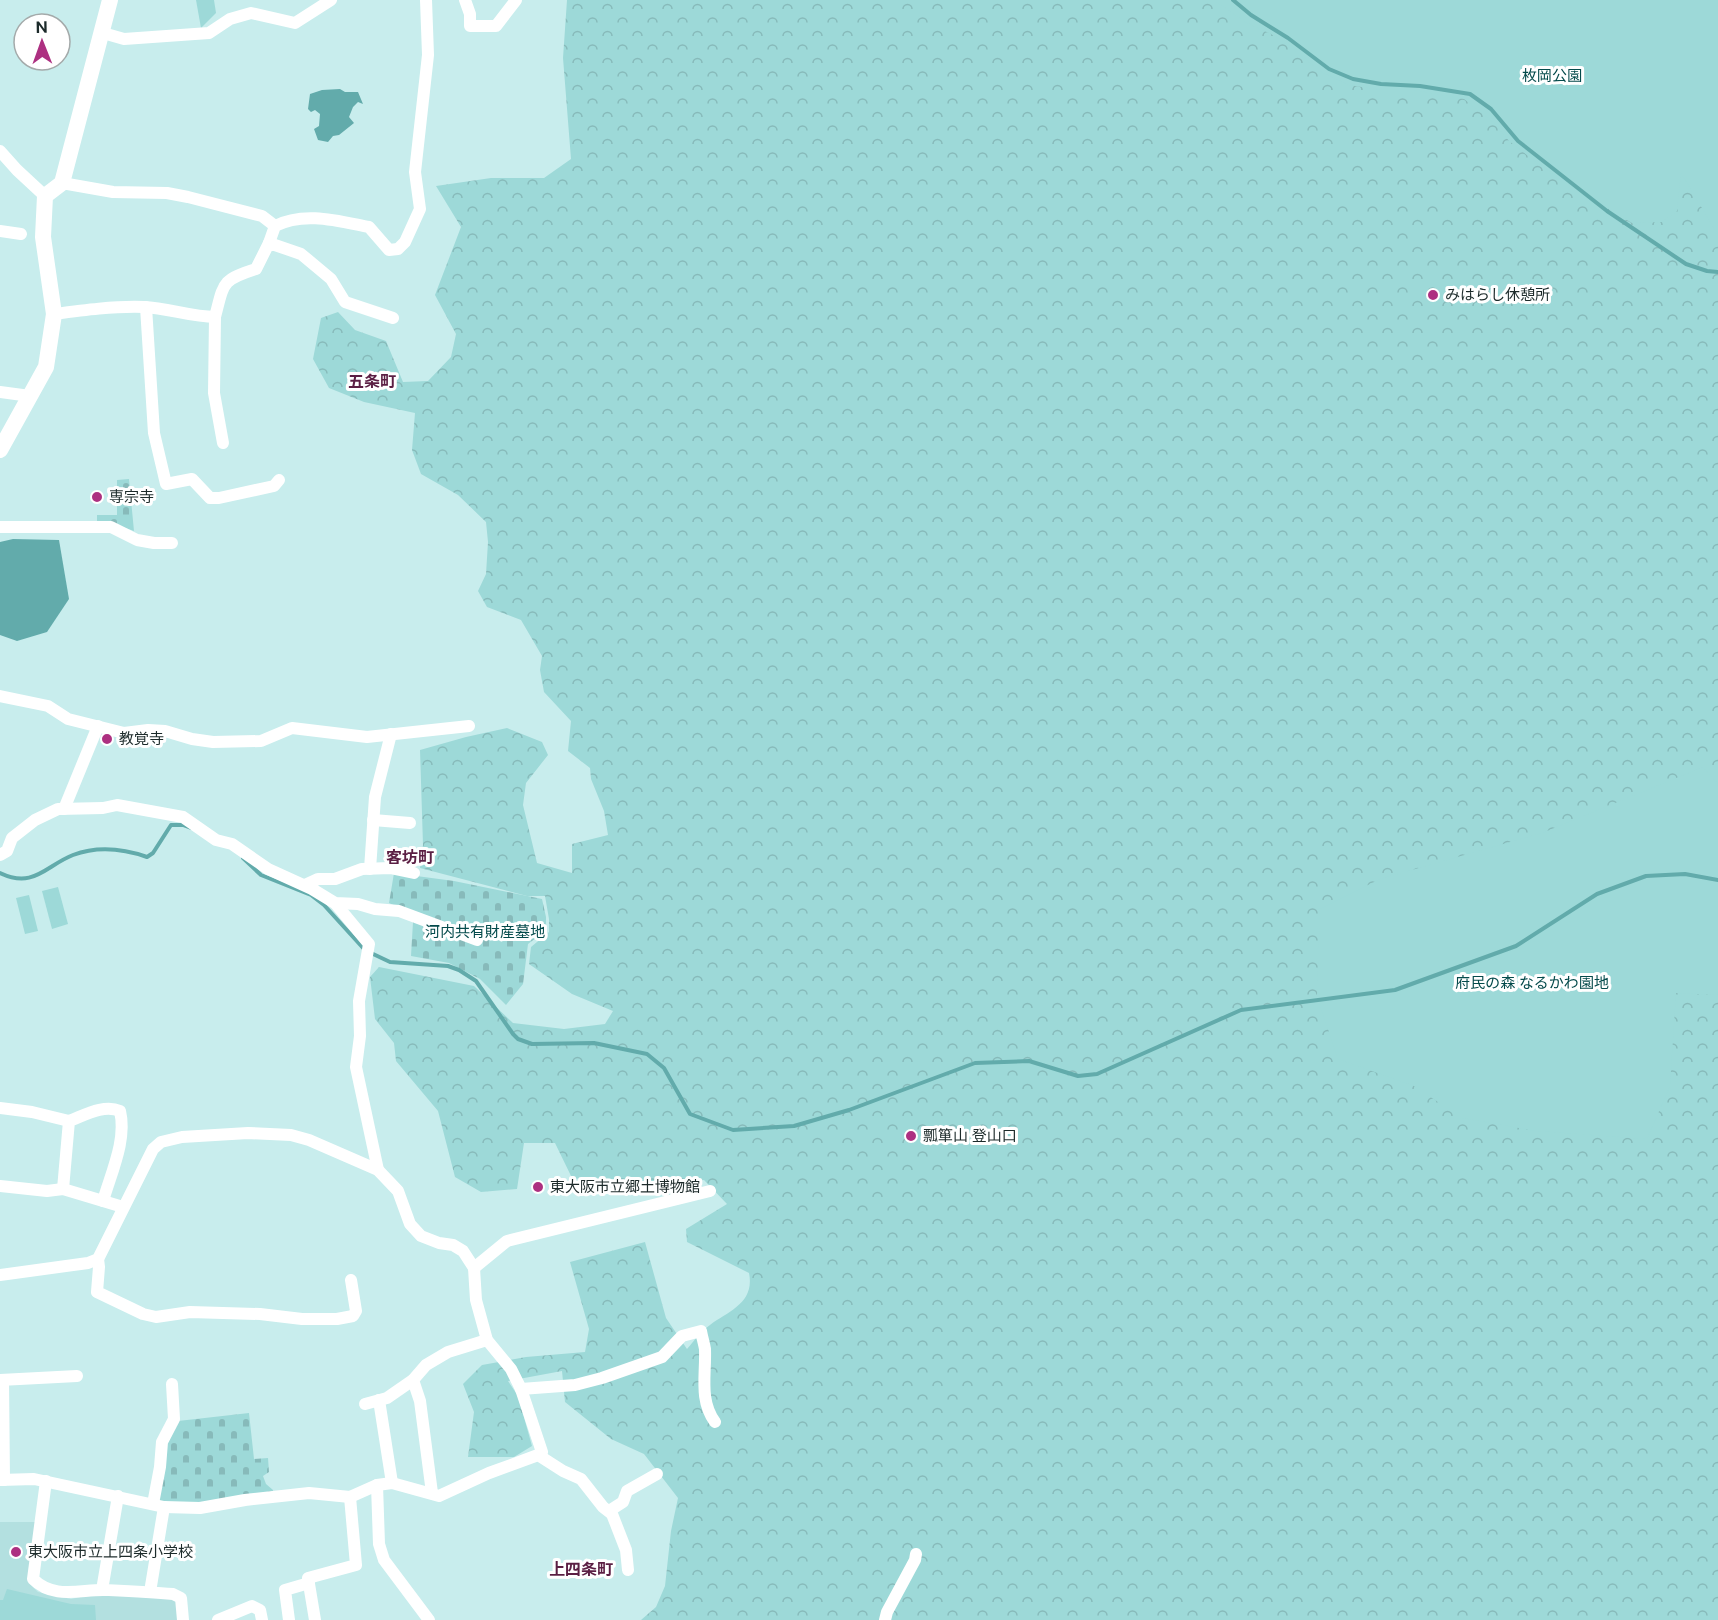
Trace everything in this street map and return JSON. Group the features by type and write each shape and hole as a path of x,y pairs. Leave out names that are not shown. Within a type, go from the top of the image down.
{"street":[{"path":"0,450 46,368 54,314 43,237 45,196 62,183 110,0"},
{"path":"103,33 124,39 209,33 230,19 251,13 295,23 331,0"},
{"path":"223,443 214,393 215,317 223,285 233,276 256,269 275,226 284,221 315,216 327,221 369,226 389,249 398,249 405,242 420,209 415,172 428,55 426,0"},
{"path":"465,0 470,14 470,26 496,26 516,0"},
{"path":"0,151 45,196"},
{"path":"62,183 112,192 167,193 188,197 262,216 275,226"},
{"path":"0,231 21,234"},
{"path":"268,243 301,254 331,279 345,302 393,318"},
{"path":"54,314 91,309 146,307 215,317"},
{"path":"146,307 154,432 166,484 192,479 210,498 219,498 274,486 279,480"},
{"path":"0,392 30,396"},
{"path":"0,527 111,527 137,540 172,543"},
{"path":"0,696 48,706 68,719 124,733 148,730 165,731 213,742 261,741 292,728 367,737 469,726"},
{"path":"64,809 98,726"},
{"path":"370,869 375,797 391,734"},
{"path":"0,855 7,851 12,837 35,820 58,809 103,808 117,805 183,817 216,840 232,844 268,869 305,885 335,903 369,944 359,1001 360,1036 356,1067 378,1170"},
{"path":"373,820 410,823"},
{"path":"305,885 318,879 334,879 362,869 390,868 414,873"},
{"path":"335,903 358,904 375,909 399,911 477,940"},
{"path":"0,1108 32,1112 69,1121 104,1108 115,1108 120,1111 123,1121 122,1134 103,1201"},
{"path":"63,1189 69,1121"},
{"path":"77,1376 2,1380 2,1480 34,1479 158,1506 200,1508 309,1493 350,1497 377,1485 392,1483 440,1496 542,1452 521,1389 511,1369 488,1340 476,1300 474,1268 463,1251 453,1245 439,1243 421,1236 411,1224 398,1191 378,1170 309,1140 291,1136 248,1133 182,1137 161,1142 153,1149 98,1259 97,1292 143,1314 156,1317 190,1312 337,1319 354,1316 356,1311 351,1280"},
{"path":"0,1186 47,1191 63,1189 123,1208"},
{"path":"474,1268 507,1241 710,1191"},
{"path":"0,1275 88,1263 98,1259"},
{"path":"521,1389 575,1385 602,1378 662,1357 682,1336 701,1331 705,1348 703,1390 709,1414 715,1422"},
{"path":"365,1404 387,1398 413,1380 426,1365 448,1352 488,1340"},
{"path":"413,1380 420,1401 432,1493"},
{"path":"150,1592 162,1442 174,1419 172,1384"},
{"path":"379,1400 392,1483"},
{"path":"538,1455 581,1479 603,1507 612,1514 626,1550 628,1570"},
{"path":"609,1511 623,1502 627,1491 657,1474"},
{"path":"46,1481 33,1579 40,1586 70,1594 102,1590 173,1594 181,1598 183,1620"},
{"path":"377,1485 379,1544 384,1560 429,1620"},
{"path":"102,1590 118,1496"},
{"path":"315,1620 308,1578 356,1564 350,1497"},
{"path":"885,1620 916,1554"},
{"path":"290,1620 285,1590 309,1583"},
{"path":"218,1620 252,1606 260,1610 262,1620"}],"shaded area":[{"path":"340,89 345,92 358,92 363,104 358,102 353,107 349,117 354,123 339,135 333,136 328,142 318,140 314,129 319,126 320,114 308,109 310,94 322,90"},
{"path":"13,539 59,540 69,599 47,632 17,641 0,635 0,542"},
{"name":"東大阪市立上四条小学校","path":"0,1522 37,1522 29,1583 38,1592 71,1599 94,1594 173,1598 177,1600 178,1620 0,1620"}],"green space":[{"path":"196,0 214,0 216,13 201,28"},
{"path":"567,0 1718,0 1718,1620 641,1620 656,1607 665,1586 671,1531 678,1498 644,1454 611,1439 565,1402 562,1371 508,1381 518,1396 532,1446 514,1457 468,1457 474,1412 463,1384 482,1365 526,1357 585,1352 589,1329 570,1262 645,1242 666,1318 687,1349 707,1327 739,1305 748,1292 750,1283 749,1273 687,1242 686,1229 727,1204 704,1180 632,1189 613,1183 572,1178 555,1143 524,1143 517,1189 481,1192 455,1177 438,1111 396,1061 394,1043 375,1019 370,977 379,967 474,986 513,1023 564,1029 605,1024 613,1011 572,994 529,964 531,947 549,932 545,896 527,896 420,868 423,845 420,750 507,728 542,742 548,755 526,783 523,805 537,863 572,873 572,844 608,835 604,811 591,779 590,768 568,751 571,721 544,692 540,670 542,656 521,620 487,607 478,591 486,574 488,542 486,522 458,495 421,474 412,450 415,413 364,402 329,388 313,359 321,318 338,312 355,330 386,341 403,382 428,381 451,357 456,334 435,295 461,227 436,186 491,178 544,178 571,159 563,58"},
{"name":"枚岡公園","path":"1214,0 1718,0 1718,235 1681,173 1677,211 1662,222 1632,223 1536,162 1509,141 1493,122 1464,99 1414,90 1380,90 1349,85 1323,73 1275,36 1245,22"},
{"path":"129,479 134,531 117,525 97,525 97,515 117,515 117,480"},
{"name":"府民の森 なるかわ園地","path":"1703,767 1718,784 1718,995 1676,993 1670,1086 1647,1139 1536,1131 1462,1118 1414,1086 1338,1059 1317,996 1320,909 1380,879 1542,833"},
{"name":"河内共有財産墓地","path":"394,873 454,881 542,899 546,930 528,944 523,984 506,1005 480,979 449,963 411,956 413,922 411,913 389,903"},
{"path":"58,887 68,924 52,929 42,891"},
{"path":"29,895 38,931 25,934 16,898"},
{"path":"249,1413 254,1459 268,1458 269,1472 263,1476 266,1484 273,1490 273,1496 199,1505 156,1503 165,1441 178,1421"},
{"path":"7,1589 71,1604 95,1605 96,1620 0,1620 0,1600 3,1600"}],"waterway":[{"path":"1233,0 1329,69 1353,79 1470,94 1491,109 1518,141 1607,211 1686,264 1718,272"},
{"path":"0,873 12,877 31,877 73,855 91,850 120,850 147,857 153,853 171,825 191,828"},
{"path":"243,858 261,875 311,895 324,905 364,949"},
{"path":"371,953 390,962 448,966 459,970 476,981 518,1039 532,1044 594,1043 647,1054 664,1068 690,1114 733,1130 794,1126 849,1110 975,1063 1029,1061 1078,1076 1097,1074 1241,1010 1395,990 1516,946 1597,894 1646,876 1685,874 1718,880"}],"place":[{"name":"みはらし休憩所","path":"1433,295"},
{"name":"専宗寺","path":"97,497"},
{"name":"教覚寺","path":"107,739"},
{"name":"瓢箪山 登山口","path":"911,1136"},
{"name":"東大阪市立郷土博物館","path":"538,1187"},
{"name":"東大阪市立上四条小学校","path":"16,1552"}],"district":[{"name":"五条町","path":"372,381"},
{"name":"客坊町","path":"410,857"},
{"name":"上四条町","path":"581,1569"}]}
